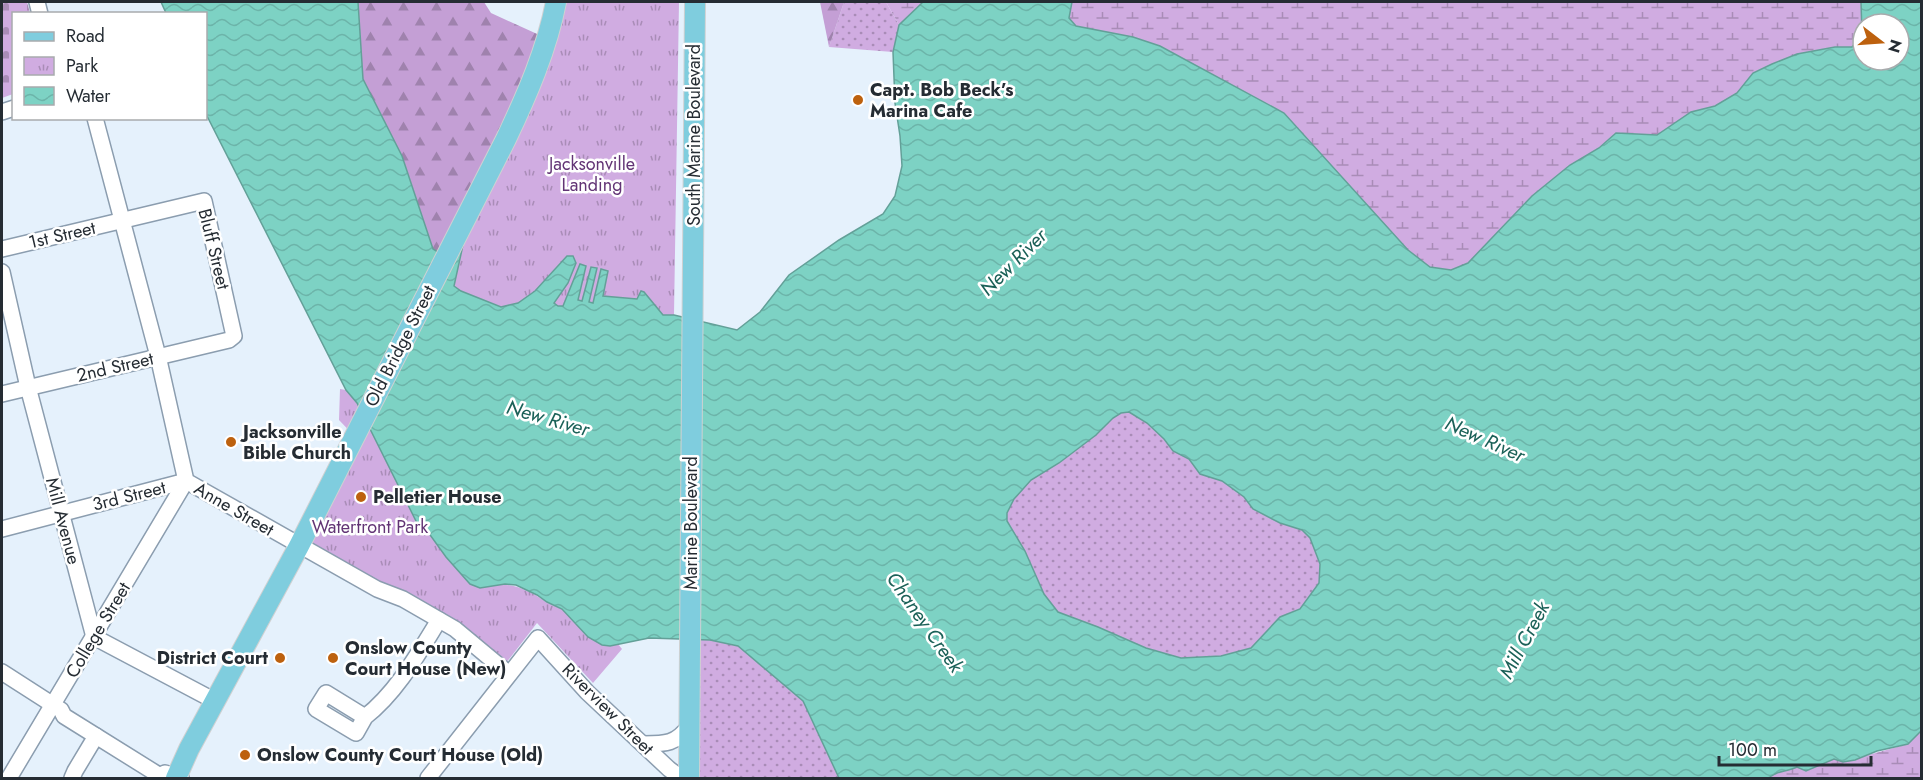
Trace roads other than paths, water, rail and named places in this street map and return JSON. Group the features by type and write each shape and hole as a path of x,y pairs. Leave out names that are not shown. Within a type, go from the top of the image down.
{"main road":[{"name":"Old Bridge Street","path":"175,777 299,546 526,96 543,50 556,2"},
{"name":"South Marine Boulevard","path":"693,268 695,2"},
{"name":"Marine Boulevard","path":"689,778 693,268"}],"street":[{"name":"Anne Street","path":"96,120 158,357 186,481 377,589 403,599 455,629 509,674"},
{"name":"Bluff Street","path":"122,221 204,201 234,336 229,340"},
{"name":"1st Street","path":"2,249 122,221"},
{"name":"Mill Avenue","path":"2,272 28,387 94,637"},
{"name":"2nd Street","path":"2,394 229,340"},
{"name":"3rd Street","path":"2,529 186,481"},
{"name":"College Street","path":"9,778 57,708 94,637 186,481"},
{"path":"365,717 386,699 412,664 439,620"},
{"path":"94,637 215,701"},
{"name":"Riverview Street","path":"509,674 538,638 587,692 681,778"},
{"path":"2,672 57,708 64,716 157,774 175,777"},
{"path":"428,778 509,674"},
{"path":"57,708 69,710 163,767 175,777"},
{"path":"644,744 661,744 676,740 690,724"},
{"path":"72,778 96,736"}],"water":[{"path":"161,2 358,2 363,79 402,156 433,249 454,262 463,245 454,286 461,291 501,307 518,303 535,291 567,256 573,256 576,263 568,283 554,303 558,306 563,306 580,264 586,266 578,300 582,301 591,267 597,268 589,302 593,303 601,269 608,271 603,296 637,299 641,291 663,315 674,315 737,330 760,312 789,275 839,240 883,214 895,196 902,166 895,103 893,52 899,25 923,2 1072,2 1069,18 1076,26 1133,37 1160,46 1284,113 1408,250 1430,267 1451,270 1468,263 1532,196 1570,165 1599,148 1616,133 1657,135 1691,112 1715,106 1737,93 1753,73 1772,64 1797,54 1835,47 1851,47 1851,72 1911,72 1911,12 1861,12 1861,2 1921,2 1921,731 1908,744 1877,751 1855,760 1843,762 1834,759 1806,771 1797,767 1766,778 839,778 803,701 738,646 710,640 649,638 610,646 602,645 588,637 562,609 516,585 505,584 480,588 470,584 428,532 417,523 357,403 346,390 207,116 207,12 166,12","holes":["1129,412 1147,423 1173,451 1189,459 1200,474 1222,481 1244,497 1253,509 1280,523 1302,530 1310,538 1320,564 1319,583 1300,609 1280,617 1251,648 1221,656 1181,658 1146,648 1058,612 1044,594 1025,551 1007,521 1007,513 1014,499 1031,480 1059,463 1121,413"]}],"place":[{"name":"Capt. Bob Beck’s Marina Cafe","path":"858,100"},
{"name":"Jacksonville Bible Church","path":"231,442"},
{"name":"Pelletier House","path":"361,497"},
{"name":"District Court","path":"280,658"},
{"name":"Onslow County Court House (New)","path":"333,658"},
{"name":"Onslow County Court House (Old)","path":"245,755"}],"park label":[{"name":"Jacksonville Landing","path":"592,174"},
{"name":"Waterfront Park","path":"370,527"}],"water label":[{"name":"New River","path":"1013,262"},
{"name":"New River","path":"548,418"},
{"name":"New River","path":"1485,439"},
{"name":"Chaney Creek","path":"925,622"},
{"name":"Mill Creek","path":"1524,640"}]}
